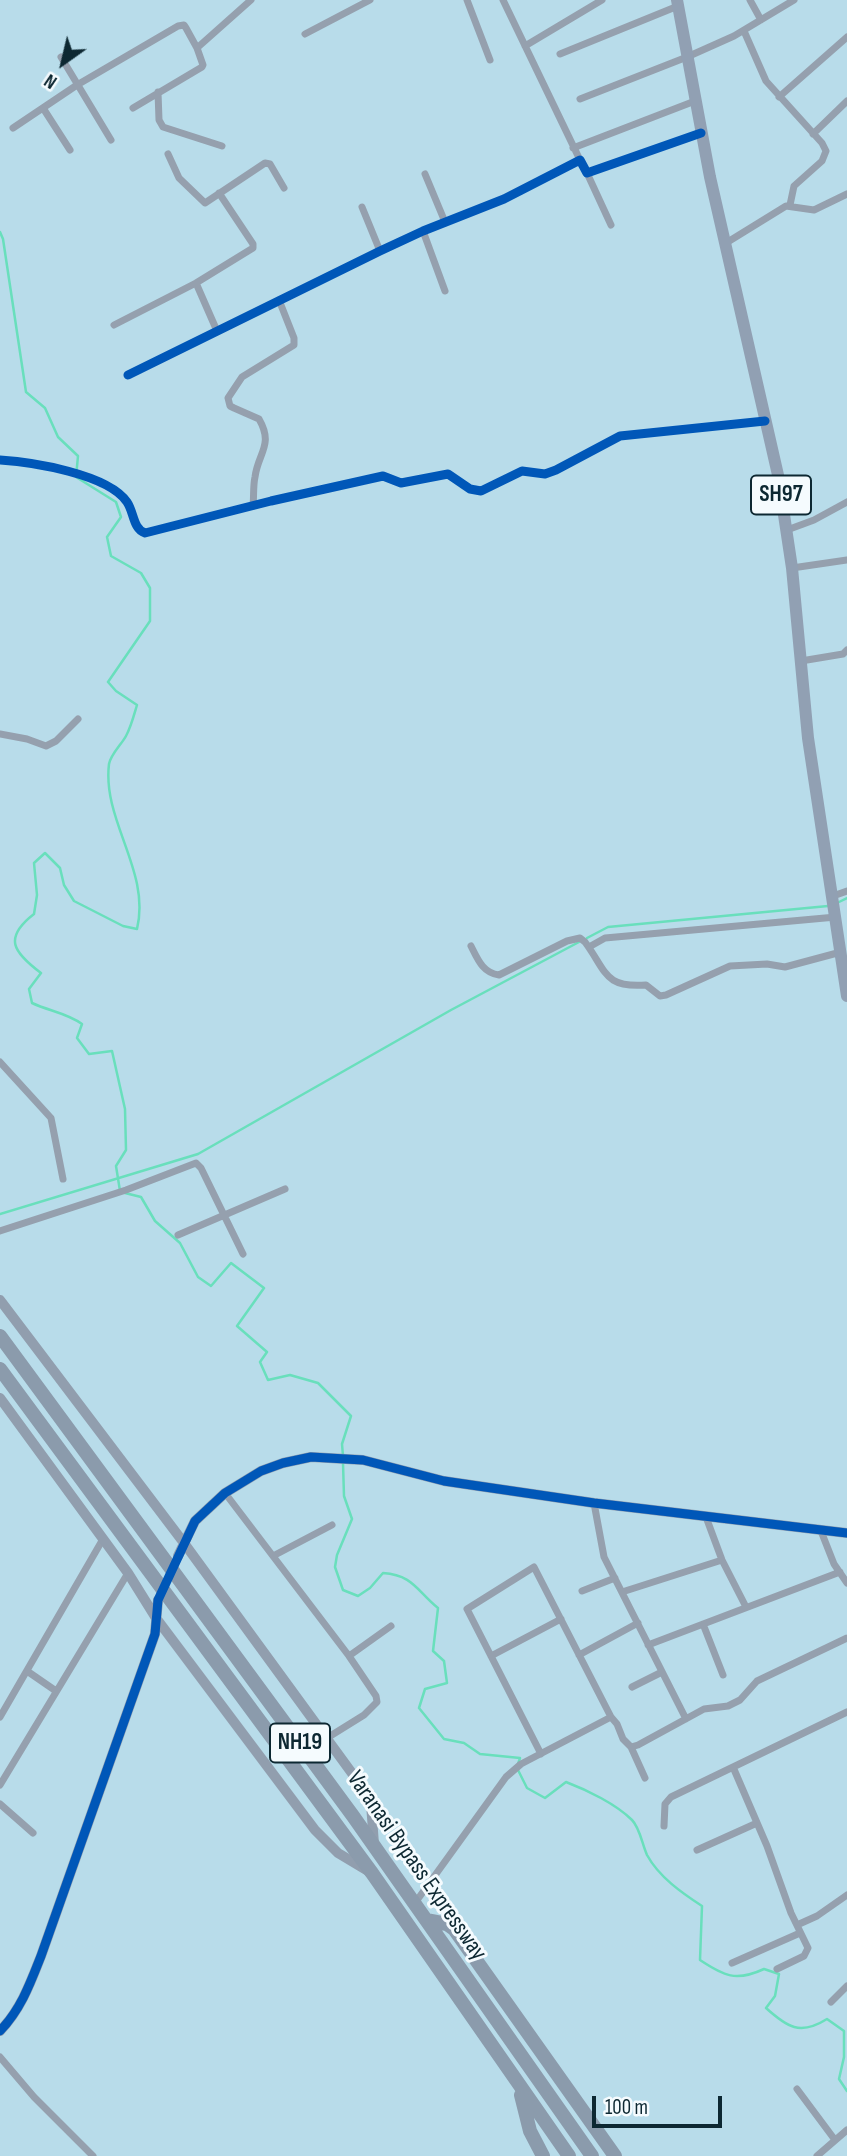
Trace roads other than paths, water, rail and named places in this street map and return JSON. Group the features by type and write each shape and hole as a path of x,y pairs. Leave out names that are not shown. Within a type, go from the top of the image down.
{"highway":[{"name":"Varanasi Bypass Expressway","path":"0,1336 374,1844 592,2156"},
{"name":"Varanasi Bypass Expressway","path":"0,1369 372,1873 569,2156"},
{"path":"426,1920 447,1924 454,1929 615,2156"},
{"path":"518,2083 530,2131 543,2156"}],"main road":[{"name":"SH97","path":"678,3 701,133 787,530 808,738 836,917 843,936 841,952 847,994"}],"street":[{"path":"197,48 251,0"},
{"path":"306,34 370,0"},
{"path":"467,0 489,60"},
{"path":"503,0 611,225"},
{"path":"525,46 602,0"},
{"path":"750,0 761,20"},
{"path":"580,99 687,57 744,31 794,0"},
{"path":"560,54 678,3"},
{"path":"13,128 77,85 184,25 197,48 202,67 133,108"},
{"path":"726,243 790,205 794,186 826,156 822,143 766,81 744,31"},
{"path":"779,97 847,37"},
{"path":"61,57 111,140"},
{"path":"158,92 159,120 163,127 222,146"},
{"path":"573,148 695,101"},
{"path":"813,134 847,101"},
{"path":"43,108 70,150"},
{"path":"587,173 701,133"},
{"path":"168,154 179,178 202,202 207,202 268,162 284,188"},
{"path":"128,375 380,251 504,199 580,160"},
{"path":"425,174 445,222"},
{"path":"114,325 196,283 253,246 219,193"},
{"path":"790,205 806,211 814,210 847,194"},
{"path":"362,207 380,251"},
{"path":"423,231 445,291"},
{"path":"196,283 217,331"},
{"path":"253,506 255,477 265,451 266,439 258,419 230,406 228,398 242,377 293,345 294,338 279,300"},
{"path":"0,460 49,465 117,491 128,503 138,530 145,533 383,476 401,483 448,474 470,489 481,491 522,471 545,474 556,470 620,436 765,421"},
{"path":"787,530 814,520 847,502"},
{"path":"792,568 847,560"},
{"path":"801,661 843,654 847,650"},
{"path":"0,734 46,746 56,741 78,719"},
{"path":"833,896 847,891"},
{"path":"589,947 605,937 836,917"},
{"path":"471,946 484,969 499,975 567,941 580,938 601,966 620,985 646,985 660,996 730,966 766,964 785,967 841,952"},
{"path":"0,1062 51,1118 63,1179"},
{"path":"0,1231 126,1190 196,1163 201,1168 243,1254"},
{"path":"178,1235 285,1189"},
{"path":"0,1300 184,1543 365,1791 371,1804 374,1844"},
{"path":"0,1398 128,1573 156,1618 315,1830 338,1853 372,1873"},
{"path":"178,1556 195,1521 225,1493 261,1471 311,1457 363,1460 444,1481 594,1503 847,1533"},
{"path":"225,1493 372,1689 377,1702 364,1715 327,1738"},
{"path":"594,1503 601,1548 686,1719"},
{"path":"706,1517 722,1560 746,1607"},
{"path":"273,1556 332,1525"},
{"path":"821,1531 827,1550 847,1583"},
{"path":"0,1717 103,1539"},
{"path":"621,1592 722,1560"},
{"path":"541,1754 467,1609 534,1567 645,1778"},
{"path":"648,1645 840,1572"},
{"path":"0,1785 128,1573"},
{"path":"582,1591 615,1578"},
{"path":"0,2031 24,2000 41,1956 155,1634 158,1600"},
{"path":"491,1656 561,1619"},
{"path":"579,1655 638,1623"},
{"path":"703,1624 723,1675"},
{"path":"349,1656 391,1626"},
{"path":"631,1747 704,1710 728,1706 740,1700 757,1681 847,1638"},
{"path":"27,1671 56,1691"},
{"path":"632,1687 662,1672"},
{"path":"664,1826 665,1804 671,1797 845,1713 847,1723"},
{"path":"415,1903 513,1770 611,1717"},
{"path":"733,1767 808,1948 807,1952 777,1969"},
{"path":"0,1804 33,1833"},
{"path":"697,1850 757,1823"},
{"path":"732,1963 798,1929 847,1895"},
{"path":"831,2002 847,1986"},
{"path":"0,2057 34,2097 93,2156"},
{"path":"797,2089 835,2140"},
{"path":"817,2156 847,2130"}],"waterway":[{"path":"0,232 26,392 45,408 58,437 78,456 76,477 116,502 121,517 107,537 111,556 141,573 150,588 150,621 108,682 137,705 128,732 109,764 112,806 138,887 140,908 137,929 123,926 74,901 64,885 60,868 45,853 34,863 37,895 34,914 18,930 15,938 18,951 41,973 29,989 32,1003 82,1024 77,1038 89,1054 112,1051 125,1109 126,1150 116,1166 120,1191"},
{"path":"839,902 847,898"},
{"path":"587,938 608,927 828,906"},
{"path":"0,1214 198,1154 451,1010 579,942"},
{"path":"125,1193 141,1197 155,1221 180,1243 198,1277 211,1286 231,1263 264,1288 237,1326 267,1352 260,1362 268,1380 290,1375 318,1383 351,1416 342,1444 343,1456"},
{"path":"343,1463 344,1496 352,1519 337,1555 335,1567 343,1590 358,1596 370,1588 383,1573 393,1574 408,1580 438,1608 433,1651 444,1661 447,1683 425,1689 419,1708 444,1739 464,1743 480,1754 520,1758 518,1764"},
{"path":"518,1770 527,1788 545,1798 566,1782 601,1798 632,1820 647,1855 658,1870 679,1890 702,1906 700,1960 730,1975 746,1975 764,1969 779,1974 775,1996 766,2008 794,2027 809,2027 827,2019 844,2031 844,2057 839,2079 847,2091"}]}
